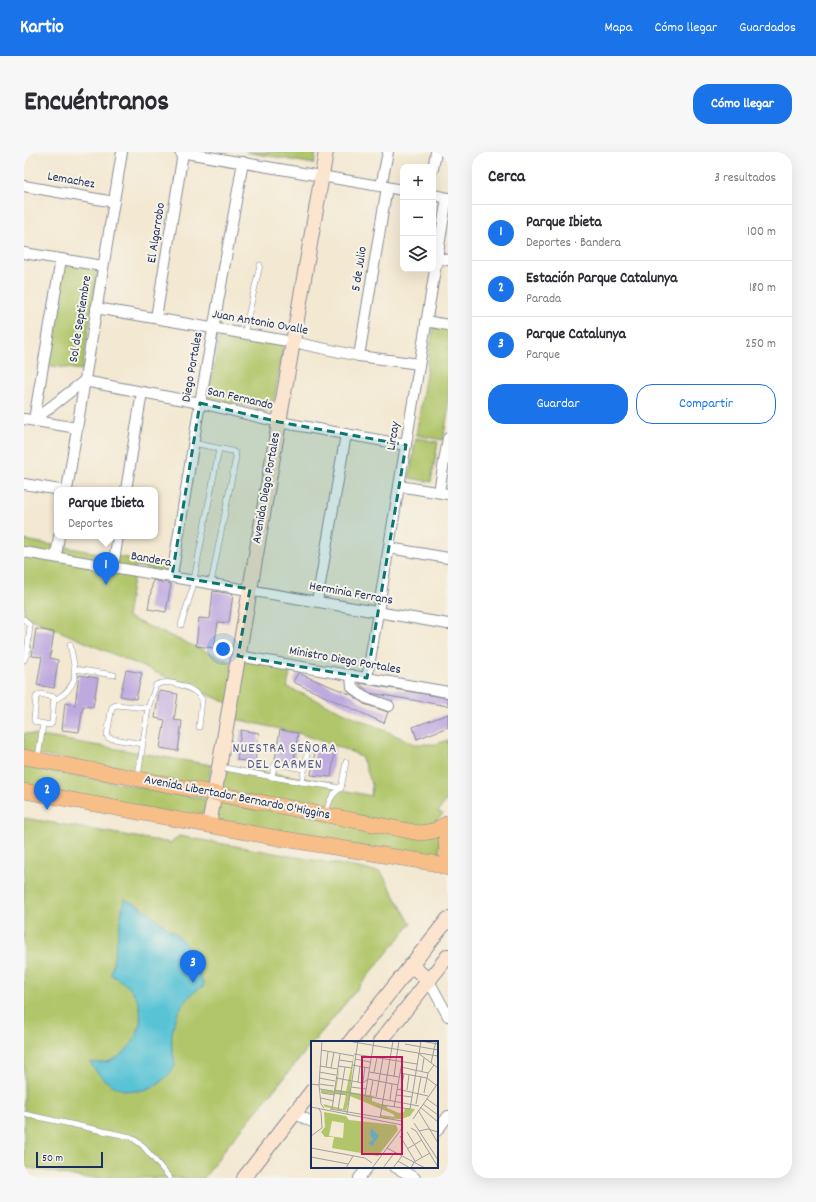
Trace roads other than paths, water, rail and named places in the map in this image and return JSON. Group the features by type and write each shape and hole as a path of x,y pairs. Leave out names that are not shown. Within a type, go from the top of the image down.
{"main road":[{"name":"Avenida Libertador Bernardo O'Higgins","path":"31,759 138,778 326,816 420,833 434,831 448,823"},
{"path":"24,791 209,825 433,863 448,868"},
{"path":"448,829 446,841 448,859"}],"street":[{"name":"Sol de Septiembre","path":"67,487 122,152"},
{"path":"182,152 196,153 400,190"},
{"name":"El Algarrobo","path":"156,318 182,152"},
{"name":"Avenida Diego Portales","path":"209,825 326,152"},
{"name":"5 de Julio","path":"359,356 388,152"},
{"path":"434,164 436,152"},
{"name":"Diego Portales","path":"172,576 200,402 243,162"},
{"name":"Lemachez","path":"24,186 114,202"},
{"path":"436,196 448,198"},
{"name":"Lircay","path":"367,678 426,321 448,198"},
{"path":"24,252 103,266"},
{"path":"437,258 448,260"},
{"path":"29,420 61,259"},
{"name":"Juan Antonio Ovalle","path":"96,308 293,342 359,356 419,364"},
{"path":"426,321 448,325"},
{"path":"29,420 84,381"},
{"name":"San Fernando","path":"84,381 200,402 279,422 406,445"},
{"path":"126,487 142,392"},
{"path":"29,420 77,428"},
{"path":"317,601 346,434"},
{"path":"399,486 443,493 448,438"},
{"path":"24,484 54,489"},
{"path":"56,557 59,539"},
{"path":"113,566 118,539"},
{"path":"389,548 448,558"},
{"name":"Bandera","path":"24,552 250,589"},
{"name":"Herminia Ferrans","path":"250,589 448,624"},
{"name":"Ministro Diego Portales","path":"238,656 448,692"},
{"path":"351,675 352,687 366,698 389,706"},
{"path":"351,1041 448,919"},
{"path":"381,1041 448,956"},
{"path":"411,965 429,981 448,1016"},
{"path":"244,1178 311,1092"},
{"path":"294,1113 311,1099"},
{"path":"294,1113 311,1122"},
{"path":"438,1130 448,1116"},
{"path":"360,1178 367,1168"},
{"path":"407,1170 415,1178"}],"lane":[{"path":"244,334 260,264"},
{"path":"193,443 236,453 211,583"},
{"path":"182,625 194,580 219,449"},
{"path":"24,619 30,626 27,654 24,660"},
{"path":"55,700 65,694 73,686 75,669 70,644"},
{"path":"75,669 114,675"},
{"path":"138,778 148,708 156,685 160,682 166,682 191,689 199,693 202,699 199,727"},
{"path":"40,694 52,696 55,700 52,723 43,725 35,722 36,697 40,694"},
{"path":"143,744 111,740 106,735 112,707 116,705 148,708"},
{"path":"31,759 43,725"},
{"path":"302,782 308,749"},
{"path":"326,816 329,800 334,792 341,788 346,762"},
{"path":"272,777 274,766 276,764 304,769"},
{"path":"219,766 272,777 341,788"},
{"path":"24,1114 131,1137 142,1145 170,1178"}],"water":[{"path":"124,899 140,906 140,908 149,912 172,932 173,930 191,952 189,954 193,957 204,986 189,997 183,1004 175,1019 172,1037 172,1049 175,1065 173,1069 164,1079 154,1086 144,1090 133,1091 123,1090 104,1080 96,1072 90,1062 101,1063 112,1060 121,1055 135,1038 139,1027 139,1005 135,995 125,984 111,975"}],"place":[{"name":"Parque Ibieta","path":"106,585"},
{"name":"Estación Parque Catalunya","path":"47,810"},
{"name":"Parque Catalunya","path":"193,983"}],"district":[{"name":"NUESTRA SEÑORA DEL CARMEN","path":"285,758"}]}
